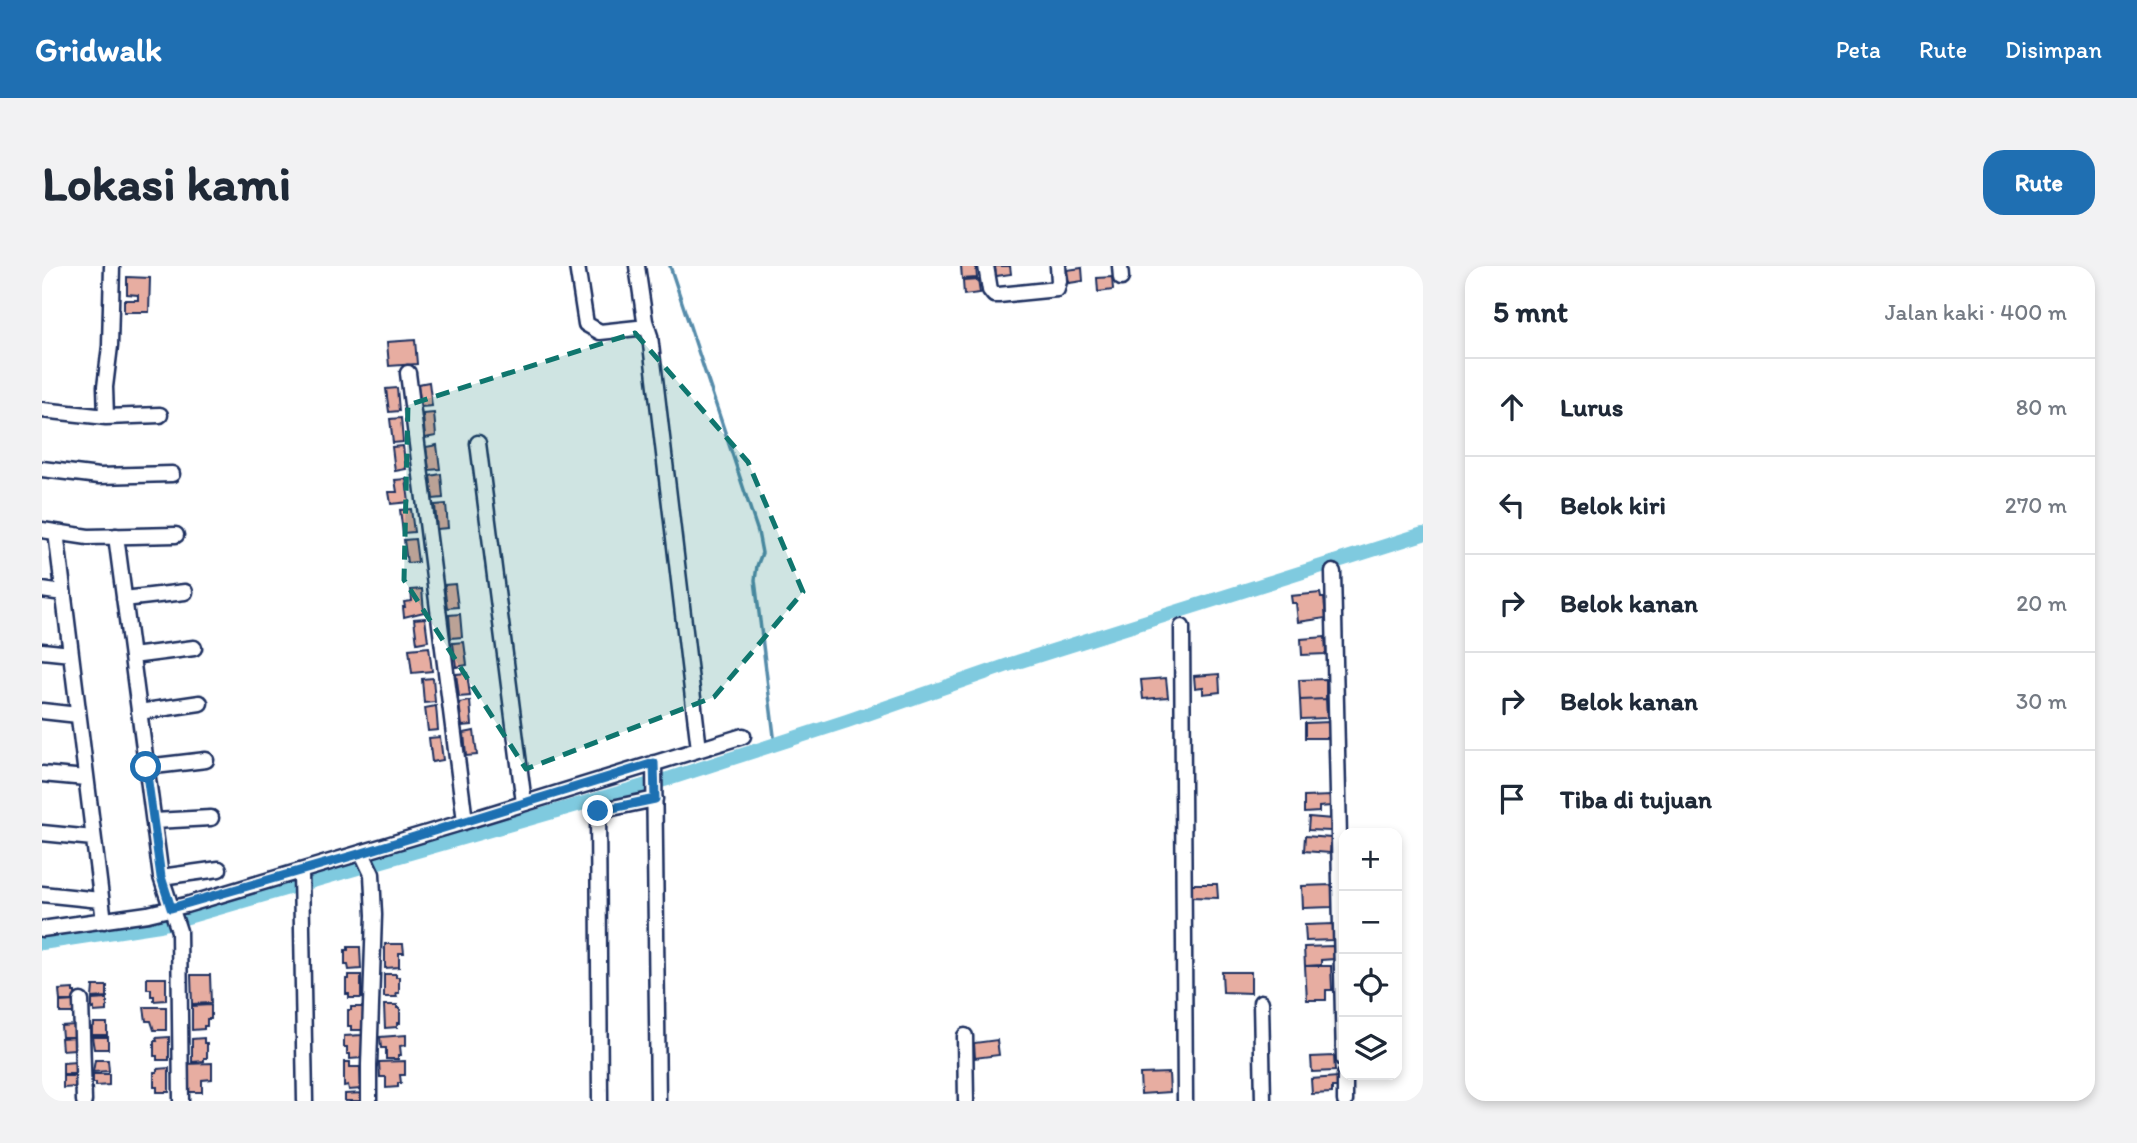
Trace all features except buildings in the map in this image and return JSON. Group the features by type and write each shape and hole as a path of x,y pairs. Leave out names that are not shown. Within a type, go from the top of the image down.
{"street":[{"path":"106,417 105,387 110,346 112,266"},
{"path":"577,266 586,324 600,332 647,327"},
{"path":"637,266 650,336 699,749"},
{"path":"986,266 993,295 1057,289 1058,266"},
{"path":"408,373 465,821"},
{"path":"42,410 106,417 160,415"},
{"path":"478,443 524,803"},
{"path":"42,469 99,476 172,474"},
{"path":"104,920 63,593 49,531 88,537 176,535"},
{"path":"116,536 161,877 179,931 181,1101"},
{"path":"1333,572 1343,1017"},
{"path":"42,590 63,593"},
{"path":"124,599 185,592"},
{"path":"1182,627 1185,1101"},
{"path":"132,656 194,648"},
{"path":"42,651 71,654"},
{"path":"139,712 200,703"},
{"path":"42,711 78,715"},
{"path":"42,929 172,909 524,803 655,767 699,749 743,736"},
{"path":"146,767 206,760"},
{"path":"655,767 658,1101"},
{"path":"42,774 86,778"},
{"path":"600,1101 598,811 655,796"},
{"path":"154,821 211,818"},
{"path":"42,833 93,838"},
{"path":"362,853 372,874 374,915 369,1101"},
{"path":"161,877 219,869"},
{"path":"301,872 305,1101"},
{"path":"42,894 100,900"},
{"path":"81,1001 84,1101"},
{"path":"1261,1002 1263,1101"},
{"path":"965,1036 967,1101"},
{"path":"1345,1080 1345,1101"}],"highlighted area":[{"path":"635,333 748,462 803,592 714,697 526,769 404,580 408,405"}],"waterway":[{"path":"670,266 758,532 762,553 755,580 775,744"},
{"path":"42,943 160,925 671,778 1011,664 1423,534"}],"route":[{"path":"146,767 161,877 171,908 362,853 654,763 655,799 598,811"}]}
